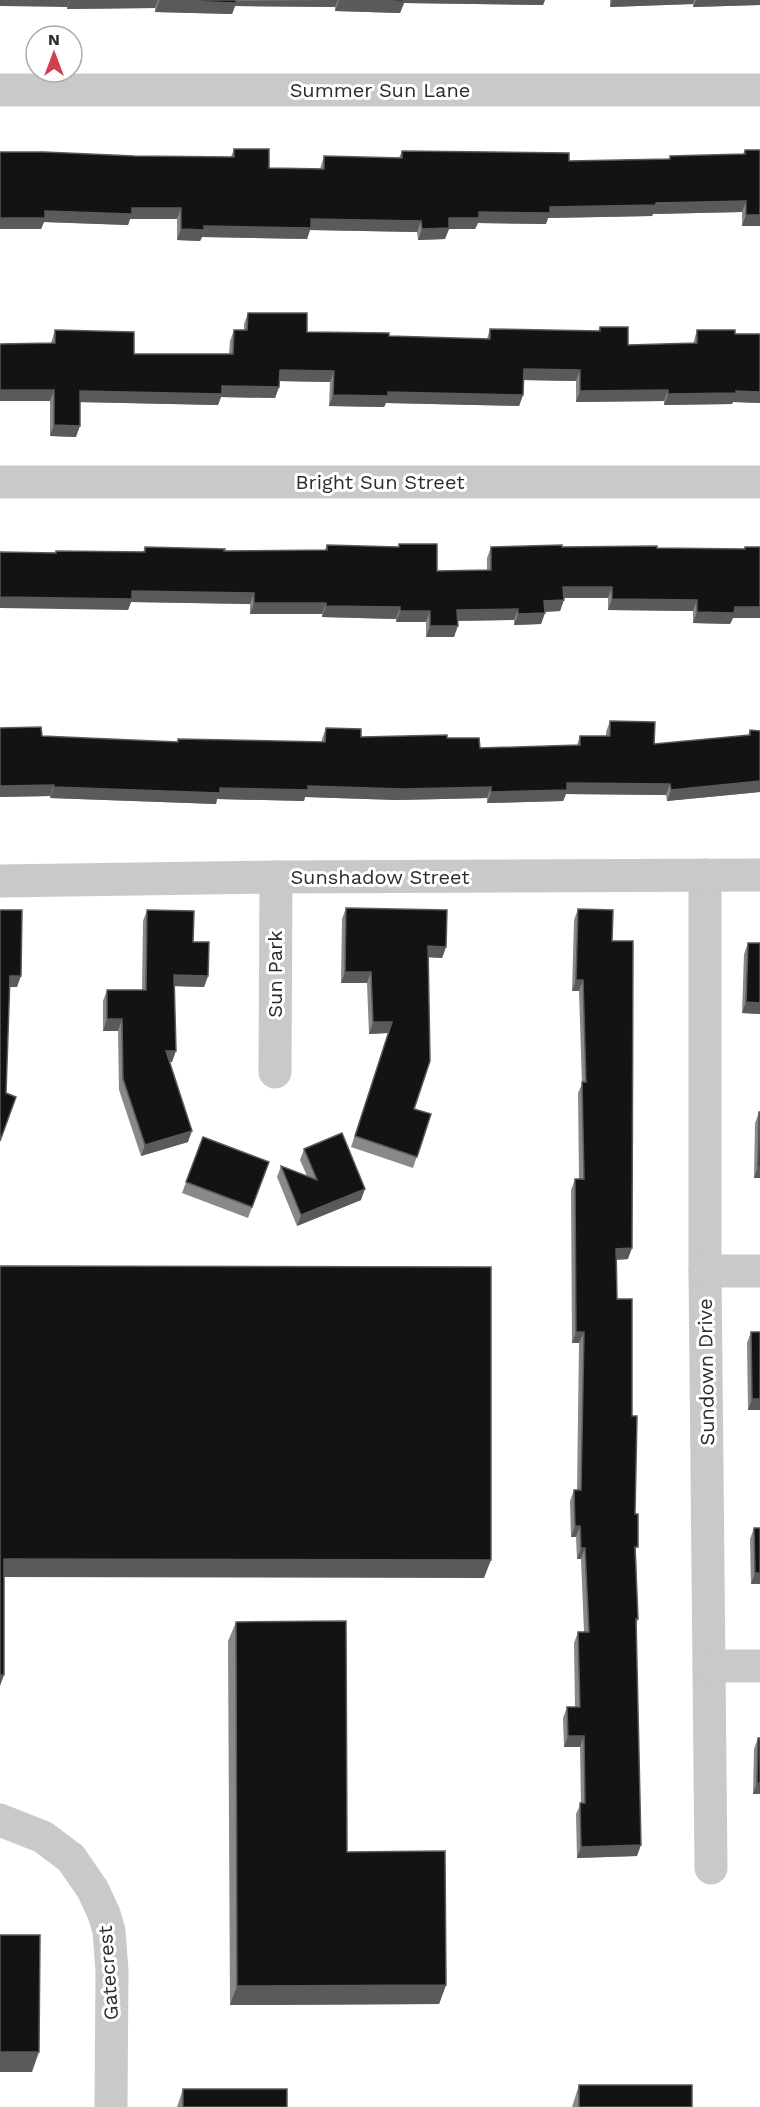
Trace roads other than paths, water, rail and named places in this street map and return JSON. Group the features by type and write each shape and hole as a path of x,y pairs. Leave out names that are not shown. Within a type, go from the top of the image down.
{"street":[{"name":"Summer Sun Lane","path":"0,90 760,90"},
{"name":"Bright Sun Street","path":"0,482 760,482"},
{"name":"Sundown Drive","path":"705,875 705,1271 711,1868"},
{"name":"Sunshadow Street","path":"0,881 276,877 760,875"},
{"name":"Sun Park","path":"275,1072 276,877"},
{"path":"705,1271 760,1271"},
{"path":"708,1666 760,1666"},
{"name":"Gatecrest","path":"0,1820 43,1837 71,1858 93,1890 104,1914 109,1931 112,1971 111,2107"}]}
